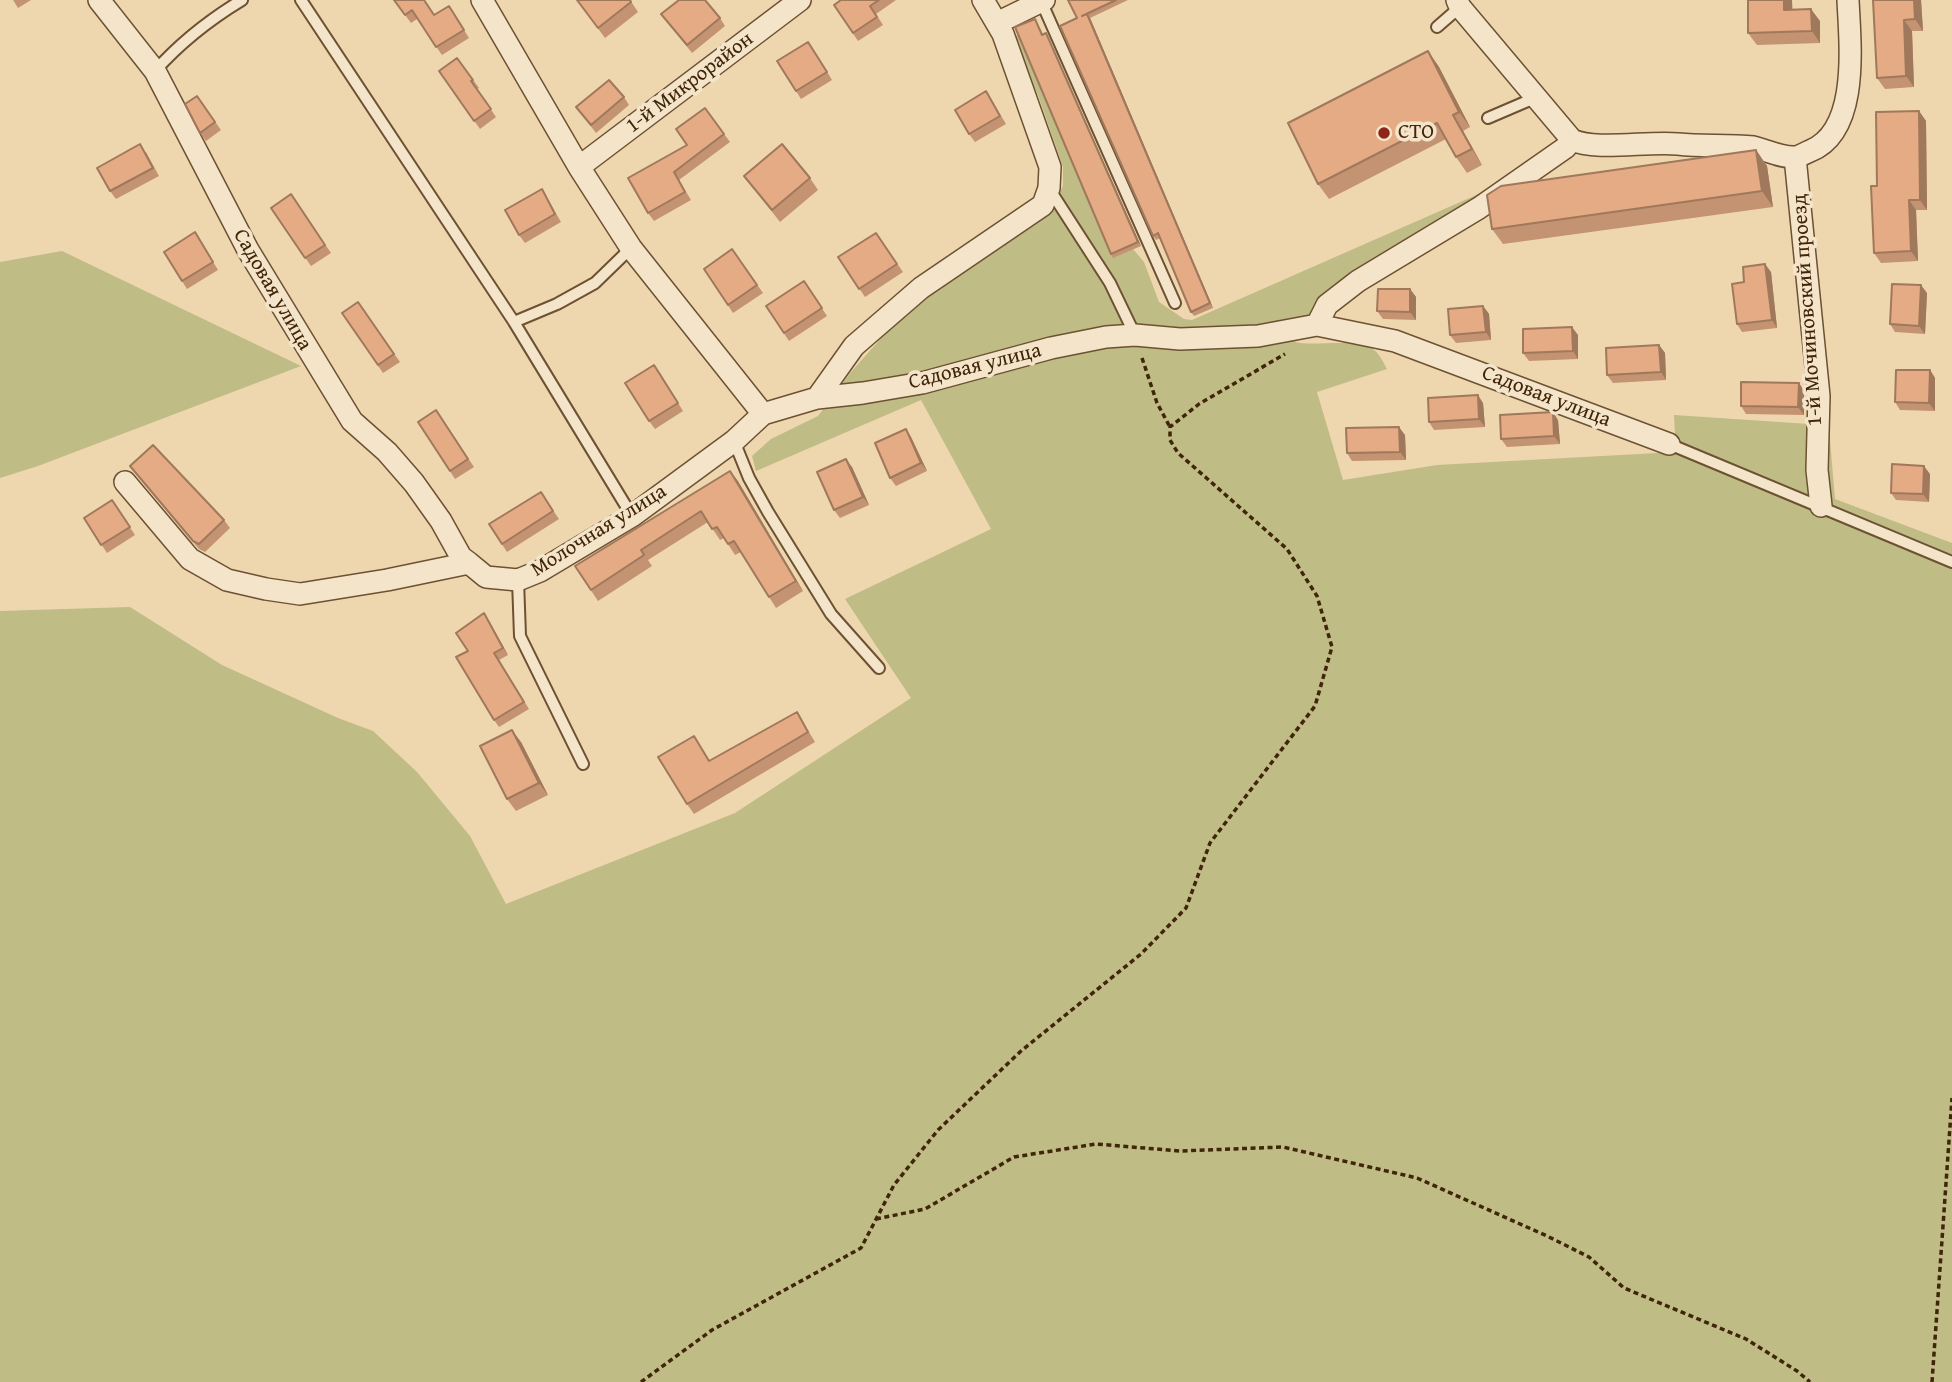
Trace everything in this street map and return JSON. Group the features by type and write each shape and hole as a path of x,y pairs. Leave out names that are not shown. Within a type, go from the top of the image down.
{"street":[{"name":"Садовая улица","path":"99,0 155,71 248,250 352,421 387,452 414,483 441,521 461,557 469,563"},
{"path":"482,0 579,167 631,248 763,414"},
{"name":"1-й Микрорайон","path":"579,167 800,0"},
{"path":"817,398 854,346 920,288 1043,205 1049,188 1050,167 1003,34 983,0"},
{"path":"1459,4 1572,140 1584,146 1654,142 1702,147 1751,147 1795,157 1818,148 1833,133 1840,116 1847,95 1851,66 1848,0"},
{"path":"996,23 1042,1"},
{"path":"1317,326 1327,305 1357,281 1479,208 1565,148 1572,140"},
{"name":"1-й Мочиновский проезд","path":"1795,157 1819,396 1817,470 1821,506"},
{"name":"Садовая улица","path":"763,414 817,398 922,383 1051,348 1106,337 1135,335 1180,339 1258,336 1317,326 1395,341 1669,444"},
{"name":"Молочная улица","path":"469,563 486,577 518,580 540,571 632,516 734,442 763,414"},
{"path":"125,482 190,559 227,580 300,594 469,563"}],"lane":[{"path":"155,71 173,50 220,13 242,0"},
{"path":"301,0 514,322 632,516"},
{"path":"1042,1 1175,303"},
{"path":"1437,26 1459,4"},
{"path":"1488,118 1537,97"},
{"path":"1049,188 1110,283 1135,335"},
{"path":"514,322 557,304 595,283 631,248"},
{"path":"734,442 749,478 768,512 831,614 879,667"},
{"path":"1669,444 1952,562"},
{"path":"518,580 520,636 583,764"}],"path":[{"path":"641,1382 712,1330 861,1248 894,1185 939,1130 1021,1051 1141,954 1186,908 1210,843 1315,706 1332,647 1317,596 1287,549 1178,453 1170,440 1170,427 1157,403 1135,335"},
{"path":"1170,427 1199,404 1288,352"},
{"path":"1932,1382 1952,1098"},
{"path":"876,1219 925,1209 1014,1157 1096,1144 1180,1151 1283,1147 1417,1178 1523,1225 1589,1257 1624,1288 1746,1339 1810,1382"}],"shaded area":[{"path":"1018,31 1133,249 1144,262 1159,302 1184,319 1192,320 1499,185 1311,313 1295,342 1367,346 1378,354 1387,369 1317,392 1343,480 1437,465 1676,452 1674,415 1809,424 1829,428 1835,499 1952,543 1952,1382 0,1382 0,611 130,607 222,665 338,718 373,731 417,772 470,836 506,904 735,813 911,698 845,599 991,529 921,400 756,471 752,456 771,439 818,416 851,372 900,317 972,260 1024,232 1048,213 1063,186 1063,167 1038,95 1014,44"},
{"path":"62,251 301,366 0,478 0,262"}],"building":[{"path":"394,0 424,0 434,15 449,6 464,30 436,47 412,10 405,15"},
{"path":"577,0 630,0 631,2 598,28"},
{"path":"679,0 705,0 720,18 687,45 661,14"},
{"path":"841,0 879,0 870,6 877,17 853,33 834,5"},
{"path":"1068,0 1116,0 1082,16 1087,14 1210,303 1191,312 1158,233 1153,236 1060,26 1077,18"},
{"path":"1748,0 1784,0 1784,10 1811,9 1812,31 1748,33"},
{"path":"1873,0 1914,0 1915,19 1904,20 1906,76 1877,78"},
{"path":"1035,19 1042,35 1046,33 1138,242 1111,254 1015,27"},
{"path":"808,42 827,72 796,91 777,61"},
{"name":"СТО","path":"1428,51 1459,112 1453,115 1472,149 1456,157 1437,123 1318,184 1288,123"},
{"path":"457,58 491,109 474,121 439,71"},
{"path":"609,80 624,97 591,125 576,107"},
{"path":"986,91 1000,116 969,134 955,110"},
{"path":"197,96 215,122 200,133 185,104"},
{"path":"705,108 724,134 674,172 685,192 648,213 628,178 687,145 676,129"},
{"path":"1919,111 1920,200 1909,200 1911,251 1874,253 1871,186 1877,186 1876,112"},
{"path":"140,144 153,168 110,191 97,168"},
{"path":"782,144 810,178 772,210 744,176"},
{"path":"1756,150 1762,191 1492,229 1487,195 1501,186"},
{"path":"542,189 555,214 519,235 505,210"},
{"path":"291,194 325,245 305,258 271,208"},
{"path":"195,232 213,262 182,281 164,252"},
{"path":"876,233 897,264 859,289 838,257"},
{"path":"732,249 757,285 728,305 704,269"},
{"path":"1765,264 1772,320 1737,324 1732,284 1744,282 1743,267"},
{"path":"804,281 822,308 784,333 766,306"},
{"path":"1892,284 1921,285 1919,326 1890,324"},
{"path":"1378,289 1410,289 1410,312 1377,311"},
{"path":"358,302 394,354 378,365 342,313"},
{"path":"1483,306 1486,332 1450,335 1448,309"},
{"path":"1572,327 1573,351 1523,353 1523,329"},
{"path":"1659,345 1661,372 1607,375 1606,348"},
{"path":"654,365 678,403 649,421 625,383"},
{"path":"1896,370 1930,370 1929,403 1895,402"},
{"path":"1741,382 1799,383 1798,407 1741,406"},
{"path":"1478,395 1479,419 1429,422 1428,398"},
{"path":"436,410 468,459 450,471 418,422"},
{"path":"1553,412 1554,436 1501,439 1500,415"},
{"path":"1399,427 1400,452 1347,453 1346,428"},
{"path":"906,429 921,463 890,478 875,443"},
{"path":"153,445 224,520 199,544 193,541 130,466"},
{"path":"846,459 863,497 834,510 817,472"},
{"path":"1892,464 1924,466 1923,494 1891,493"},
{"path":"730,471 796,581 769,597 734,541 728,544 717,527 712,529 701,511 641,550 644,555 591,590 575,566"},
{"path":"541,492 553,511 502,544 489,524"},
{"path":"112,500 130,527 101,545 84,518"},
{"path":"484,613 503,648 494,653 524,702 494,720 456,657 468,651 456,633"},
{"path":"797,712 808,732 687,804 658,757 694,736 709,761"},
{"path":"512,730 539,783 507,799 480,746"}],"place":[{"name":"СТО","path":"1384,133"}]}
